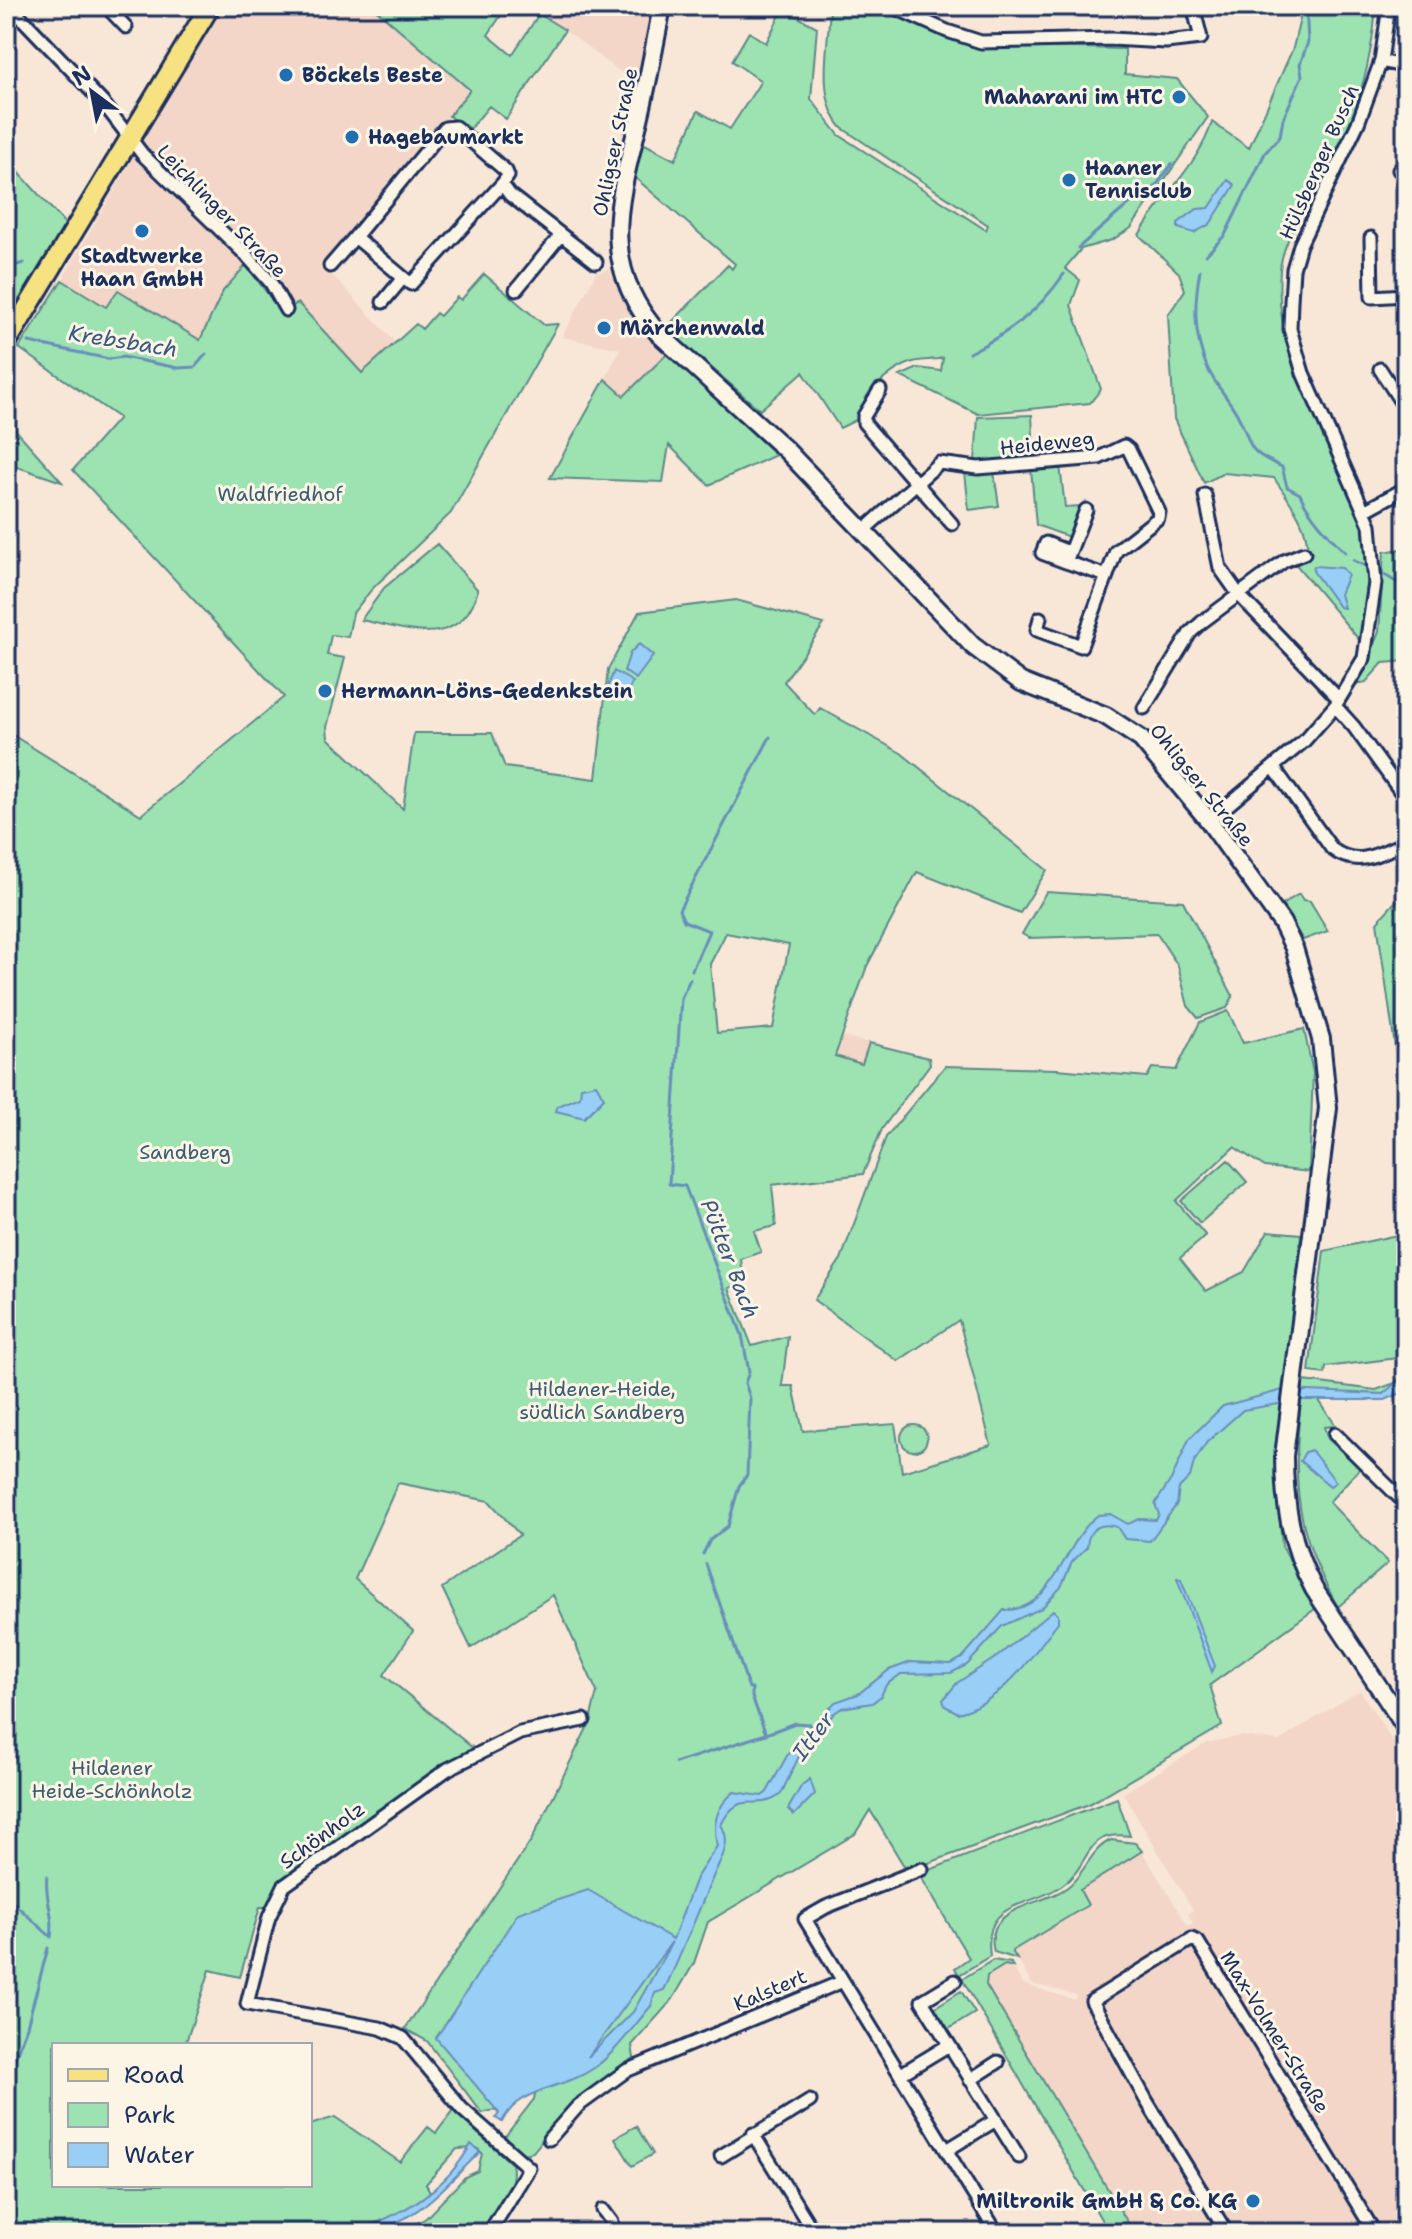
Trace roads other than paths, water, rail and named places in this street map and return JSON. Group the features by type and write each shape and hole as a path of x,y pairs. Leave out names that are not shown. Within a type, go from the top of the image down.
{"main road":[{"path":"6,343 210,6"},
{"name":"Ohligser Straße","path":"662,6 616,215 625,279 641,313 659,334 786,450 952,626 998,666 1021,682 1106,716 1141,739 1209,821 1265,897 1294,948 1321,1039 1328,1078 1325,1138 1289,1409 1284,1491 1291,1533 1304,1570 1335,1626 1406,1728"}],"street":[{"name":"Leichlinger Straße","path":"10,6 103,103 148,161 247,256 271,283 286,310"},
{"path":"106,6 126,27"},
{"path":"891,6 947,31 981,42 1111,39 1166,42 1201,38 1193,6"},
{"name":"Hülsberger Busch","path":"1209,821 1274,768 1337,703 1364,658 1375,583 1374,547 1366,510 1303,373 1290,329 1291,301 1293,269 1300,245 1358,123 1381,61 1389,6"},
{"path":"1381,61 1406,67"},
{"path":"330,266 445,128 455,127 506,171 508,176 502,184 417,282 411,284 355,237"},
{"path":"502,184 510,195 596,262"},
{"path":"516,290 560,236"},
{"path":"1371,238 1372,297 1406,295"},
{"path":"383,302 403,278"},
{"path":"1380,369 1406,410"},
{"path":"880,390 864,416 864,423 952,524"},
{"name":"Heideweg","path":"864,530 939,463 946,461 978,468 1057,462 1099,458 1124,446 1129,450 1159,512 1158,518 1116,551 1081,646 1037,630 1040,618"},
{"path":"1366,510 1406,488"},
{"path":"1205,495 1215,531 1217,561 1239,595 1337,703 1406,799"},
{"path":"1086,510 1068,557 1107,576"},
{"path":"1144,708 1190,633 1284,561 1304,553"},
{"path":"1274,768 1338,854 1350,860 1363,860 1406,842"},
{"path":"1335,1434 1406,1504"},
{"name":"Schönholz","path":"489,2233 529,2168 462,2109 416,2049 403,2038 380,2028 247,2004 269,1917 284,1886 448,1769 520,1733 584,1720"},
{"name":"Kalstert","path":"549,2139 578,2106 626,2071 841,1982 805,1919 826,1907 922,1869"},
{"name":"Max-Volmer-Straße","path":"1227,2233 1153,2111 1092,2001 1192,1939 1198,1942 1236,2002 1375,2233"},
{"path":"955,1981 922,2001 1019,2157"},
{"path":"841,1982 847,1987 997,2233"},
{"path":"901,2074 949,2045"},
{"path":"970,2080 998,2062"},
{"path":"721,2156 810,2101"},
{"path":"947,2150 996,2120"},
{"path":"753,2134 814,2233"},
{"path":"603,2210 612,2222 613,2233"}],"water":[{"path":"1228,180 1235,185 1210,224 1194,233 1178,228 1178,223 1197,209 1209,208"},
{"path":"1314,566 1342,568 1348,575 1340,594 1344,608 1339,607 1313,571"},
{"path":"639,644 653,656 636,679 624,671 630,653"},
{"path":"614,671 633,682 623,700 609,693 607,688"},
{"path":"596,1084 604,1098 584,1118 556,1111 558,1106 580,1097 581,1087"},
{"name":"Itter","path":"1406,1374 1406,1391 1385,1400 1302,1400 1243,1410 1207,1442 1194,1462 1190,1477 1179,1488 1177,1504 1150,1541 1125,1539 1117,1527 1105,1525 1096,1528 1090,1535 1087,1547 1072,1562 1061,1587 1042,1608 1002,1626 967,1665 951,1673 901,1674 886,1685 881,1696 872,1703 842,1708 833,1714 822,1731 803,1748 781,1794 772,1800 742,1804 728,1814 721,1825 726,1840 723,1855 664,1990 655,1993 651,2006 630,2032 608,2057 591,2070 530,2095 510,2110 502,2122 496,2118 499,2113 436,2038 518,1913 588,1890 673,1939 696,1878 717,1846 717,1816 734,1792 762,1796 788,1754 835,1702 858,1694 889,1670 911,1662 951,1664 962,1658 1004,1610 1021,1608 1035,1600 1057,1573 1086,1526 1098,1515 1110,1514 1128,1524 1139,1519 1156,1520 1159,1514 1155,1504 1172,1478 1189,1439 1223,1406 1283,1390 1383,1394","holes":["672,1942 633,2012 588,2057"]},
{"path":"1311,1450 1336,1482 1330,1486 1300,1461 1305,1452"},
{"path":"1177,1578 1181,1579 1215,1666 1212,1672"},
{"path":"1053,1610 1058,1615 1058,1622 1027,1663 1002,1689 974,1708 958,1713 945,1706 943,1700 957,1683 998,1656"},
{"path":"810,1779 815,1794 794,1815 788,1809 802,1785"},
{"path":"471,2144 480,2152 422,2207 389,2226 350,2233 386,2219 434,2189 448,2176"}],"waterway":[{"path":"1206,255 1225,235 1265,153 1280,136 1283,119 1302,76 1300,64 1308,42 1306,6"},
{"path":"1078,248 1136,198 1150,194 1172,164"},
{"path":"6,268 24,263"},
{"path":"1200,270 1197,331 1210,373 1237,414 1251,446 1260,455 1282,467 1287,487 1300,494 1308,509 1345,552"},
{"path":"969,353 1022,320 1044,300 1064,274"},
{"name":"Krebsbach","path":"29,342 109,359 123,357 178,368 195,367 206,354"},
{"path":"1353,560 1371,569"},
{"path":"1378,571 1406,588"},
{"name":"Pütter Bach","path":"692,970 709,931 684,921 679,910 770,737"},
{"name":"Pütter Bach","path":"690,979 681,998 669,1184 685,1186 742,1335 749,1372 745,1383 750,1398 747,1475 739,1486 728,1526 710,1540 703,1554"},
{"name":"Pütter Bach","path":"706,1564 766,1734 795,1723 809,1724 810,1730"},
{"path":"675,1763 766,1734"},
{"path":"6,1896 51,1937 47,1876"},
{"path":"6,2082 27,2026 48,1948"},
{"path":"257,2233 264,2230"}],"place":[{"name":"Böckels Beste","path":"286,75"},
{"name":"Maharani im HTC","path":"1179,97"},
{"name":"Hagebaumarkt","path":"352,137"},
{"name":"Haaner Tennisclub","path":"1069,180"},
{"name":"Stadtwerke Haan GmbH","path":"142,231"},
{"name":"Märchenwald","path":"604,328"},
{"name":"Hermann-Löns-Gedenkstein","path":"325,691"},
{"name":"Miltronik GmbH & Co. KG","path":"1253,2201"}],"park label":[{"name":"Waldfriedhof","path":"280,494"},
{"name":"Sandberg","path":"185,1152"},
{"name":"Hildener-Heide, südlich Sandberg","path":"602,1400"},
{"name":"Hildener Heide-Schönholz","path":"112,1780"}]}
